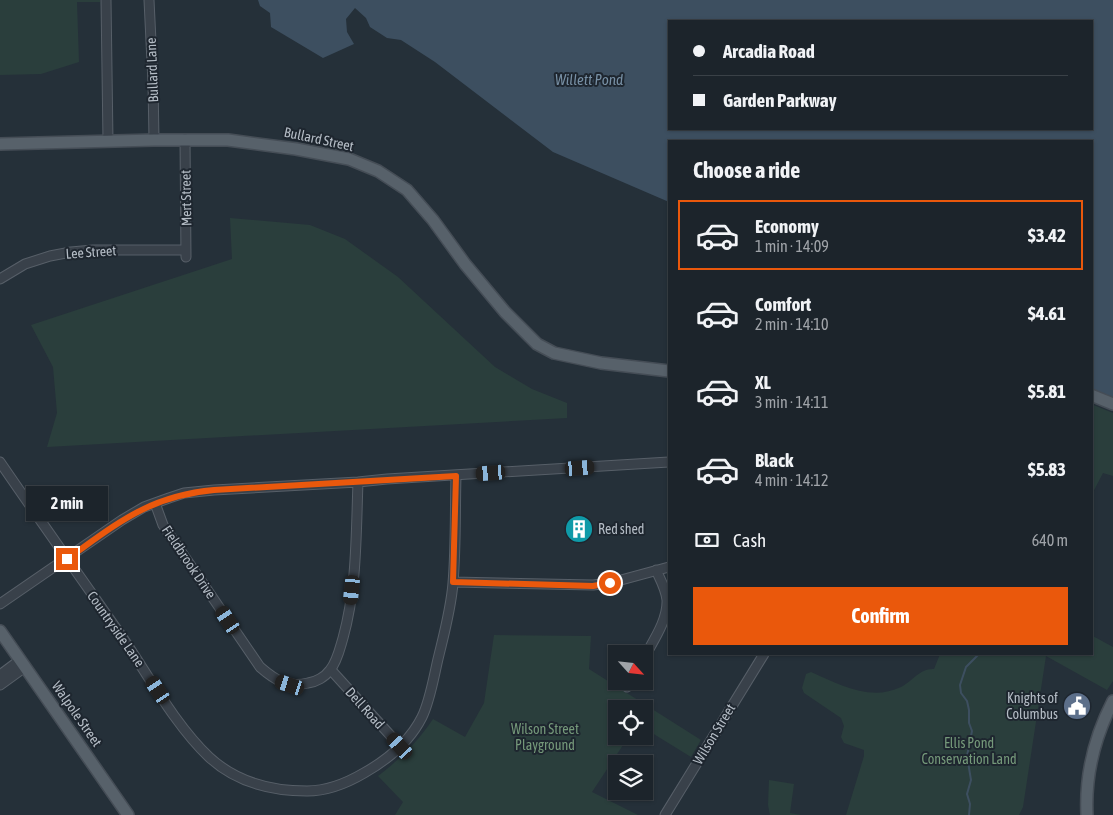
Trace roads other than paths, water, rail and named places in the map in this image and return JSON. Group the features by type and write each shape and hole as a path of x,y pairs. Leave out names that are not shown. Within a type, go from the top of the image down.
{"main road":[{"name":"Bullard Street","path":"0,144 185,139 236,141 296,148 349,159 378,171 407,190 505,312 537,344 554,353 601,363 668,371"},
{"path":"1093,396 1113,404"},
{"name":"Walpole Street","path":"0,631 128,815"},
{"path":"1087,815 1088,778 1093,751 1113,700"}],"street":[{"path":"106,0 108,141"},
{"name":"Bullard Lane","path":"149,0 154,83 154,140"},
{"name":"Mert Street","path":"185,139 186,254"},
{"name":"Lee Street","path":"0,278 25,264 71,252 93,250 186,254"},
{"name":"Countryside Lane","path":"0,462 187,734 209,757 234,776 267,788 297,791 314,791 333,787 353,779 374,767 400,746 422,716 436,671 450,606 453,582 456,476"},
{"path":"0,604 128,516 184,493 668,462"},
{"path":"331,670 340,649 351,604 358,482"},
{"name":"Fieldbrook Drive","path":"156,503 163,524 260,667 279,682 290,685 314,682 331,670"},
{"path":"453,582 593,586 668,567"},
{"path":"651,645 660,628 666,610 667,599 656,570"},
{"name":"Wilson Street","path":"665,815 763,655"},
{"path":"0,675 23,664"},
{"path":"0,685 23,664"},
{"name":"Dell Road","path":"331,670 400,746"}],"water":[{"name":"Willett Pond","path":"258,0 1113,0 1113,398 1093,390 1093,140 668,140 668,202 553,152 435,62 401,40 387,38 370,27 366,18 355,8 346,19 347,32 354,44 323,58 271,27 270,13 260,6"}],"waterway":[{"path":"969,815 970,804 967,794 971,780 967,756 972,731 969,723 967,701 961,693 960,685 966,667 978,655"}],"place":[{"name":"Red shed","path":"579,529"},
{"name":"Knights of Columbus","path":"1077,706"}],"park label":[{"name":"Wilson Street Playground","path":"545,738"},
{"name":"Ellis Pond Conservation Land","path":"969,752"}]}
